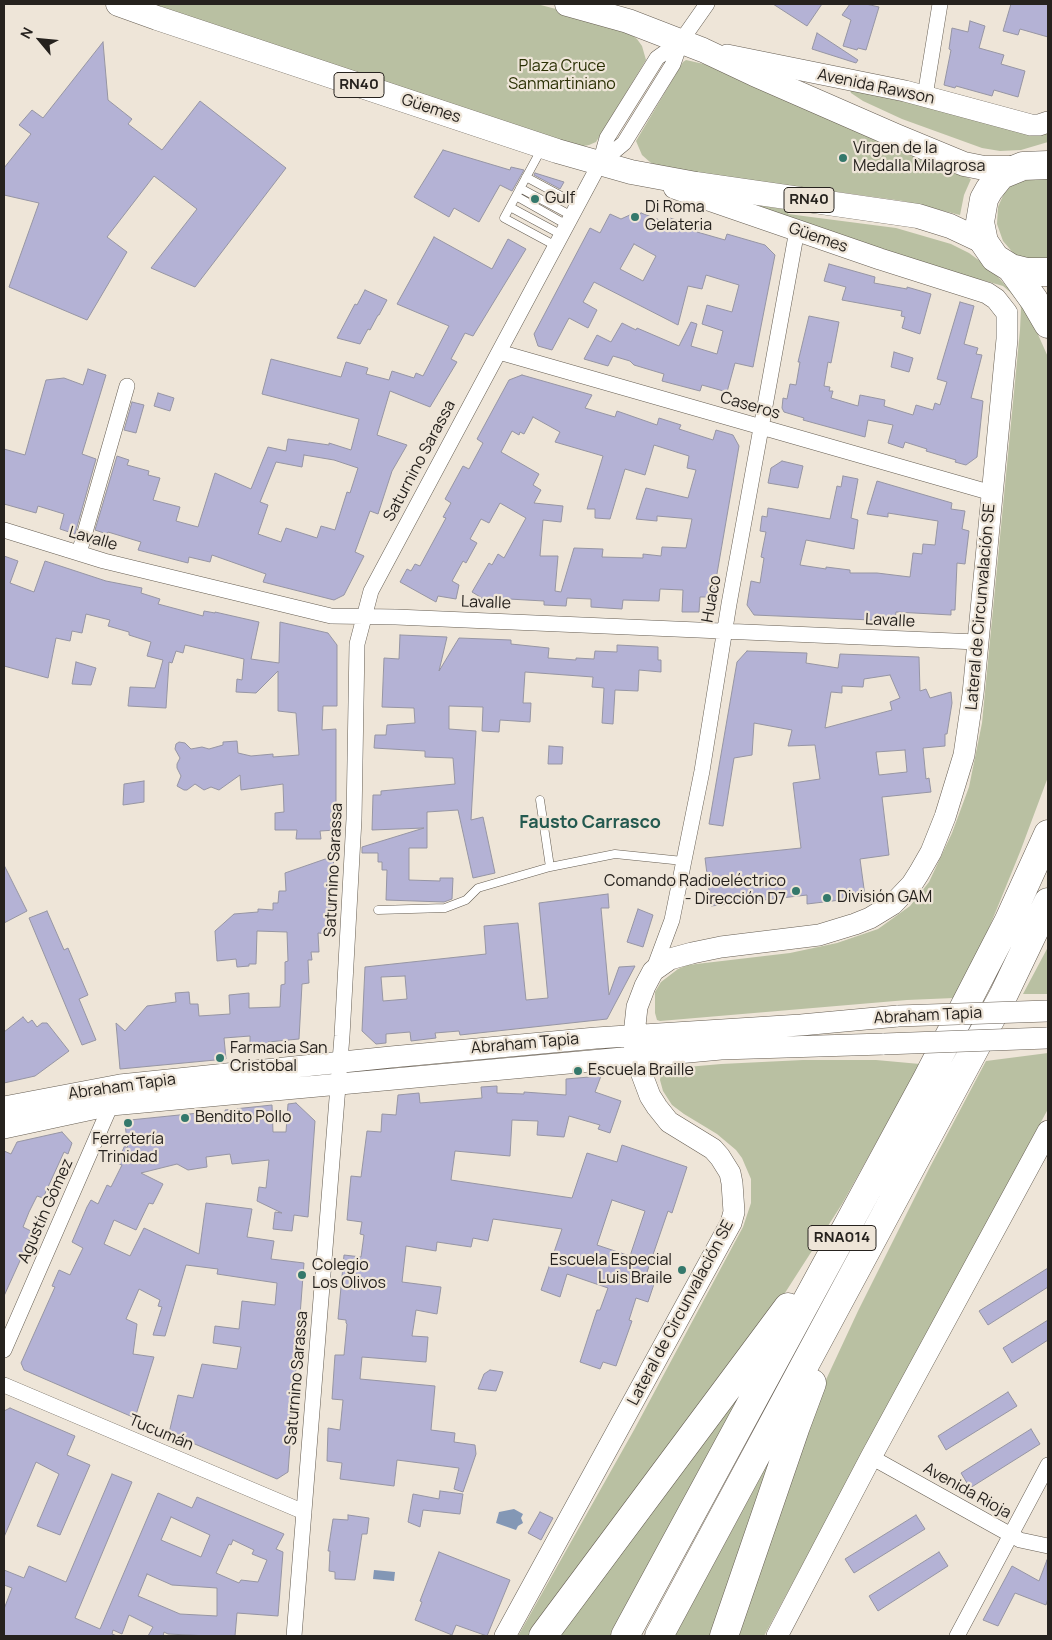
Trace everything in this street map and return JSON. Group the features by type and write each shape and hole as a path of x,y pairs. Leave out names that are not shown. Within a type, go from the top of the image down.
{"highway":[{"path":"984,242 980,222 984,200 989,190 1001,175 1036,164"},
{"name":"RN40","path":"984,242 995,258 1011,268 1027,272 1048,272"},
{"path":"1011,268 1034,300 1048,324"},
{"path":"1008,922 1048,810"},
{"name":"RNA014","path":"625,1636 902,1126 1008,922 1048,834"},
{"name":"RNA014","path":"659,1636 1003,996 1048,902"},
{"path":"1003,996 1048,926"},
{"path":"543,1636 794,1298 832,1241 902,1126"},
{"path":"724,1636 796,1426 859,1265"}],"main road":[{"name":"Güemes","path":"118,4 543,146 631,172 696,184 910,215 950,226 984,242"},
{"name":"Avenida Rawson","path":"568,4 628,21 681,41 964,164 984,168 1036,164"}],"street":[{"name":"Saturnino Sarassa","path":"294,1636 340,1062 354,819 357,644 371,591 600,163 624,143 673,64 681,41 707,4"},
{"path":"925,96 940,4"},
{"name":"Avenida Rawson","path":"703,50 925,96 1019,122 1040,125 1048,122"},
{"name":"Güemes","path":"631,172 987,293 1002,306"},
{"name":"Huaco","path":"653,971 672,920 702,771 725,631 797,230"},
{"name":"Lateral de Circunvalación SE","path":"505,1636 731,1223 734,1212 732,1183 724,1163 713,1150 675,1127 663,1115 650,1096 635,1046 637,1007 653,971 670,959 692,953 818,934 855,924 881,912 912,884 931,852 946,817 964,755 974,694 977,642 1007,338 1007,313 1002,306"},
{"name":"Caseros","path":"499,352 992,494"},
{"path":"79,553 127,386"},
{"name":"Lavalle","path":"4,530 104,561 331,616 977,642"},
{"name":"Abraham Tapia","path":"4,1128 110,1106 338,1084 801,1025 898,1016 1048,1011"},
{"name":"Abraham Tapia","path":"4,1107 120,1084 340,1062 635,1046 721,1049 1048,1038"},
{"name":"Agustín Gómez","path":"4,1350 120,1084"},
{"path":"777,1636 1048,1131"},
{"name":"Tucumán","path":"4,1386 304,1512"},
{"name":"Avenida Rioja","path":"872,1458 1020,1540 1048,1546"},
{"path":"956,1636 1048,1465"}],"lane":[{"path":"543,146 504,218 568,224"},
{"path":"523,183 568,224"},
{"path":"523,183 568,224"},
{"path":"513,201 568,224"},
{"path":"513,201 568,224"},
{"path":"540,800 550,867"},
{"path":"378,910 445,908 466,900 478,888 550,867 615,854 683,861"}],"green space":[{"name":"Plaza Cruce Sanmartiniano","path":"142,4 537,4 620,26 637,39 642,46 646,60 596,142 578,147"},
{"name":"Plaza Cruce Sanmartiniano","path":"686,60 708,65 895,149 971,179 964,195 960,215 903,201 664,168 651,163 642,155 636,141 683,62"},
{"path":"850,90 1048,133 1048,142 1021,150 1000,151 982,148 902,119 863,101 851,93"},
{"path":"1048,176 1048,262 1025,260 1015,255 1003,241 997,224 998,207 1005,191 1018,180"},
{"path":"751,204 789,210 788,214 896,228 951,244 969,253 992,270 1020,302 1036,330 1048,357 1048,777 987,933 954,998 907,1000 660,1021 657,1020 655,1013 655,992 661,982 678,969 688,965 790,953 837,943 878,929 910,906 929,882 952,833 969,787 982,723 1020,330 1021,308 1019,303 1003,286 982,280 970,279"},
{"path":"1048,947 1048,994 1023,994"},
{"path":"1048,1053 1048,1109 764,1636 734,1636 824,1384 930,1167 986,1061"},
{"path":"803,1060 876,1060 920,1064 842,1204 774,1310 532,1636 518,1636 634,1430 743,1227 751,1203 751,1179 742,1158 736,1150 717,1134 672,1105 663,1091 660,1080 661,1074 664,1069"},
{"path":"746,1384 611,1636 553,1636"},
{"path":"786,1430 717,1636 675,1636"}],"water":[{"path":"514,1509 523,1514 521,1518 523,1523 516,1530 496,1523 499,1512"},
{"path":"374,1570 395,1572 394,1581 373,1579"}],"building":[{"path":"773,4 822,4 807,26"},
{"path":"850,4 866,4 879,7 866,50 858,48 857,50 843,46 851,20 842,15"},
{"path":"1011,4 1048,4 1048,37 1020,29 1018,35 1003,31"},
{"path":"970,21 985,26 979,48 1004,55 1001,64 1025,71 1018,97 994,90 992,96 956,86 955,88 944,85 951,50 949,49 952,28 968,32"},
{"path":"817,33 858,60 856,63 812,49"},
{"path":"103,42 108,100 132,119 128,124 162,150 200,101 286,168 195,287 151,268 197,209 154,176 107,237 127,252 87,320 9,287 39,203 4,195 4,168 31,134 19,125 32,110 43,118"},
{"path":"443,150 510,170 511,167 524,170 512,191 500,185 479,222 454,208 449,217 414,197"},
{"path":"535,173 564,182 560,189 534,175"},
{"path":"641,213 668,223 670,218 699,227 697,232 725,240 727,234 765,245 775,255 753,367 735,363 727,392 702,385 700,391 662,381 664,374 613,356 608,366 584,359 597,335 611,342 622,323 679,346 691,322 697,324 691,346 717,354 723,331 702,324 707,305 732,312 739,285 706,275 702,289 688,286 678,325 594,282 583,302 597,310 588,328 569,318 552,350 538,346 534,334 590,228 600,233 610,214 621,219 632,214 638,217","holes":["634,244 656,256 643,281 620,269"]},
{"path":"434,237 492,269 508,239 526,249 473,336 465,333 451,359 457,362 430,407 390,391 377,435 407,445 392,471 378,514 370,511 355,552 364,556 344,595 334,600 263,582 266,574 212,555 210,562 189,557 188,563 138,550 141,542 95,530 117,456 129,460 127,465 149,471 148,475 160,478 153,500 180,507 176,521 198,527 215,473 251,489 268,447 286,451 288,439 329,445 329,443 351,450 359,419 262,394 271,359 341,377 346,362 368,368 366,374 389,380 392,371 414,378 416,373 423,376 449,326 397,304","holes":["304,455 334,460 358,468 350,493 347,492 335,530 321,526 317,538 286,528 281,542 258,534 268,505 260,502 276,462 302,467"]},
{"path":"829,264 875,277 874,283 907,289 907,287 931,294 920,334 902,328 905,317 901,316 902,311 842,300 846,287 824,281"},
{"path":"365,290 387,300 379,315 370,330 368,329 360,344 337,338 355,304 357,305"},
{"path":"960,302 974,306 964,344 978,348 976,354 982,355 971,398 983,401 977,457 966,465 905,442 903,448 888,443 893,425 868,420 865,437 803,420 804,418 784,412 782,408 783,398 787,399 790,384 796,385 800,362 798,362 809,316 839,322 831,363 828,362 824,386 830,387 829,391 833,391 831,398 858,406 860,395 885,400 884,406 913,415 916,405 933,410 935,403 940,405 947,382 937,379"},
{"path":"894,352 913,358 909,372 891,367"},
{"path":"88,369 106,375 82,454 96,459 75,534 60,529 64,514 38,506 36,513 4,504 4,449 25,455 46,380 64,378 83,385"},
{"path":"522,375 592,395 585,408 615,417 617,411 657,425 659,418 681,425 679,429 713,440 716,430 733,435 739,446 713,597 700,597 699,612 682,612 683,590 660,589 659,601 623,600 622,609 591,607 591,599 567,598 566,606 544,605 544,601 509,599 508,604 480,602 482,598 472,592 489,563 492,565 498,554 504,558 526,518 500,503 489,523 481,519 470,539 477,543 466,563 463,561 452,581 459,585 456,599 438,596 436,602 400,582 407,569 411,571 415,564 420,566 446,518 443,517 451,503 445,499 463,466 469,469 483,443 477,439 509,380","holes":["533,417 560,432 555,442 603,456 587,509 595,509 595,518 610,519 625,469 645,475 654,445 689,456 687,468 696,470 688,498 646,488 636,519 657,521 657,516 692,519 686,548 662,547 661,556 643,554 643,558 602,557 603,549 574,548 561,592 555,591 558,556 540,556 543,520 561,522 563,506 534,503 541,490 533,485 539,474 501,452 512,431 519,435 520,432 524,434"]},
{"path":"158,393 174,398 170,411 154,406"},
{"path":"132,402 144,405 136,433 124,430"},
{"path":"782,461 803,466 798,488 768,483 771,468"},
{"path":"843,476 858,479 851,518 858,520 854,549 806,540 800,565 850,570 850,573 877,573 910,577 913,553 922,554 923,544 935,545 938,521 888,513 888,517 867,514 877,481 952,503 951,509 965,511 962,529 969,531 965,564 957,563 955,610 951,610 951,615 896,612 895,621 754,615 747,605 751,581 760,583 764,558 761,557 766,532 760,531 762,516 767,517 768,508 830,519 837,486 841,487"},
{"path":"4,556 18,561 10,583 34,592 45,561 106,581 142,588 141,593 160,599 158,604 203,616 204,611 215,612 259,622 251,659 279,663 280,622 328,633 337,645 337,706 323,706 322,730 336,729 336,830 320,831 321,839 296,839 297,830 275,830 275,813 284,812 283,784 241,790 240,775 219,790 211,787 204,790 195,784 187,790 177,786 181,776 177,768 180,758 175,749 176,744 179,742 185,743 191,749 202,747 209,749 223,745 223,742 237,741 238,753 251,756 273,754 273,757 299,755 296,713 278,711 278,671 256,693 236,692 237,679 242,680 244,659 185,645 183,653 176,651 172,663 169,662 166,708 128,706 130,687 155,688 163,660 147,656 151,642 129,635 129,632 108,626 110,620 86,614 82,633 72,631 70,641 56,638 48,678 4,666"},
{"path":"400,635 447,637 439,671 459,638 511,640 511,644 549,648 548,658 576,660 576,658 594,659 595,651 617,652 617,645 658,647 658,660 661,660 661,672 639,670 638,691 615,690 613,724 602,723 604,688 592,687 593,677 525,672 523,703 531,703 530,722 500,720 499,732 482,731 483,707 449,706 449,729 476,731 471,820 483,817 495,873 473,878 458,810 427,812 427,848 409,848 409,880 440,881 440,878 453,878 452,899 444,902 386,900 387,870 382,870 382,862 378,862 378,853 362,853 362,847 424,828 372,830 373,795 381,795 381,791 455,784 453,758 425,757 425,751 374,748 375,735 386,735 387,725 415,723 414,708 382,707 384,658 399,659"},
{"path":"747,651 807,653 806,663 838,668 840,654 919,657 920,691 926,689 930,698 951,692 952,703 947,734 945,734 945,746 923,748 926,779 929,778 931,792 882,797 889,855 860,859 865,896 807,904 807,895 711,906 705,858 801,848 793,783 820,779 815,745 788,746 792,730 754,723 752,755 734,758 723,826 709,824 737,662","holes":["890,675 900,698 890,702 892,710 825,728 831,692 842,693 842,686 863,687 864,679","905,750 907,772 879,775 876,752"]},
{"path":"76,662 96,668 91,685 72,684"},
{"path":"549,746 563,747 562,764 548,764"},
{"path":"144,781 144,802 123,805 124,784"},
{"path":"334,856 329,934 318,933 319,952 311,952 312,960 308,960 309,983 302,984 299,1039 268,1042 269,1050 250,1050 250,1036 224,1038 226,1059 120,1069 116,1023 125,1031 147,1006 176,1002 175,993 189,992 190,1004 198,1004 199,1016 230,1014 229,995 249,993 249,1008 280,1007 281,985 285,984 285,962 288,961 287,932 257,931 256,964 237,967 236,959 217,961 215,931 234,914 258,912 258,909 273,910 273,903 278,903 279,891 286,891 285,873"},
{"path":"4,865 27,911 4,923"},
{"path":"608,894 609,908 601,908 609,995 619,967 635,966 607,1019 460,1035 459,1031 435,1033 436,1038 411,1041 410,1032 386,1034 386,1043 376,1044 362,1031 365,967 486,954 484,926 518,923 526,1000 548,998 539,903","holes":["405,976 407,999 383,1001 381,977"]},
{"path":"638,909 653,915 643,947 627,942"},
{"path":"47,911 64,950 68,948 88,995 79,999 96,1040 82,1045 29,918"},
{"path":"23,1017 28,1023 32,1020 37,1027 42,1023 47,1023 69,1051 35,1076 4,1083 4,1032"},
{"path":"601,1076 595,1092 621,1101 610,1133 598,1129 600,1125 569,1116 564,1137 537,1135 538,1121 512,1120 510,1156 455,1151 451,1180 572,1198 587,1153 617,1162 622,1145 687,1167 672,1213 668,1211 646,1275 656,1278 648,1302 636,1298 629,1320 632,1321 616,1366 603,1362 600,1369 580,1362 597,1310 600,1310 608,1288 567,1274 560,1297 541,1290 562,1229 493,1219 488,1241 473,1238 471,1247 437,1242 436,1251 406,1246 402,1282 441,1287 437,1314 416,1310 412,1336 428,1337 426,1362 362,1357 360,1379 435,1386 431,1430 455,1433 454,1442 475,1445 476,1454 463,1492 454,1489 459,1468 397,1460 394,1486 340,1479 342,1463 327,1461 328,1428 340,1430 343,1400 332,1399 335,1355 344,1355 347,1324 346,1320 338,1319 344,1255 361,1257 364,1235 360,1234 362,1222 347,1220 349,1197 351,1176 361,1177 367,1131 381,1132 382,1114 396,1115 398,1095 419,1093 420,1103 482,1098 481,1087 497,1086 497,1093 524,1094 524,1092 566,1095 566,1079","holes":["612,1200 645,1211 630,1256 597,1245"]},
{"path":"296,1103 315,1121 308,1217 294,1215 292,1231 273,1229 275,1212 282,1213 257,1201 259,1187 266,1188 269,1160 232,1164 230,1154 206,1157 207,1167 188,1170 177,1164 141,1173 163,1184 153,1204 149,1203 136,1230 114,1220 104,1244 130,1256 144,1228 199,1254 206,1203 252,1209 247,1237 274,1241 271,1259 304,1263 288,1472 277,1479 169,1433 178,1395 193,1398 202,1364 237,1369 241,1347 213,1343 215,1326 239,1329 242,1301 275,1305 277,1283 217,1274 218,1269 186,1265 165,1336 153,1335 162,1307 158,1306 160,1300 139,1289 126,1319 137,1324 133,1354 154,1357 135,1418 24,1370 21,1363 55,1287 52,1286 59,1270 70,1275 83,1248 72,1242 87,1207 91,1200 98,1204 107,1185 111,1187 122,1165 117,1163 125,1145 128,1151 125,1123 130,1120 199,1113 201,1123 226,1120 225,1110 272,1105 273,1132 286,1132 288,1104"},
{"path":"62,1132 72,1143 68,1154 64,1152 43,1198 37,1196 29,1212 23,1227 33,1232 4,1296 4,1151 11,1154 17,1142"},
{"path":"1048,1268 1048,1287 988,1325 979,1311"},
{"path":"1048,1320 1048,1340 1012,1363 1003,1348"},
{"path":"490,1370 503,1372 496,1391 478,1389 484,1374"},
{"path":"1008,1392 1017,1406 946,1450 938,1436"},
{"path":"10,1408 75,1436 67,1455 90,1465 60,1535 37,1526 59,1474 36,1462 4,1537 4,1411"},
{"path":"1031,1429 1040,1444 970,1488 961,1473"},
{"path":"112,1474 132,1482 75,1618 100,1629 158,1493 192,1508 197,1497 284,1534 276,1549 283,1552 278,1616 237,1613 235,1636 168,1634 164,1632 163,1636 148,1636 153,1627 129,1615 122,1634 113,1630 112,1634 117,1636 4,1636 4,1609 12,1588 4,1585 4,1570 24,1578 29,1566 66,1582","holes":["171,1517 210,1535 201,1557 161,1540","233,1540 254,1550 252,1554 267,1560 258,1582 241,1580 239,1583 216,1573 229,1544 231,1545","147,1574 172,1585 217,1588 217,1616 180,1614 138,1596"]},
{"path":"440,1491 463,1494 460,1514 423,1510 420,1527 408,1522 413,1494 439,1499"},
{"path":"540,1512 553,1518 541,1540 528,1533"},
{"path":"348,1515 369,1518 367,1534 362,1534 355,1580 335,1579 335,1572 329,1571 330,1551 328,1551 333,1519 348,1520"},
{"path":"916,1515 925,1529 854,1573 845,1559"},
{"path":"439,1552 510,1580 487,1636 456,1625 452,1635 415,1620 422,1602 420,1601"},
{"path":"939,1552 948,1566 878,1611 869,1596"},
{"path":"1047,1560 1048,1598 1046,1605 1015,1593 998,1626 983,1620 1012,1566 1039,1581"}],"place":[{"name":"Virgen de la Medalla Milagrosa","path":"843,158"},
{"name":"Gulf","path":"535,199"},
{"name":"Di Roma Gelateria","path":"635,217"},
{"name":"Comando Radioeléctrico - Dirección D7","path":"796,891"},
{"name":"División GAM","path":"827,898"},
{"name":"Farmacia San Cristobal","path":"220,1058"},
{"name":"Escuela Braille","path":"578,1071"},
{"name":"Bendito Pollo","path":"185,1118"},
{"name":"Ferretería Trinidad","path":"128,1123"},
{"name":"Escuela Especial Luis Braile","path":"682,1270"},
{"name":"Colegio Los Olivos","path":"302,1275"}],"district":[{"name":"Fausto Carrasco","path":"590,823"}]}
